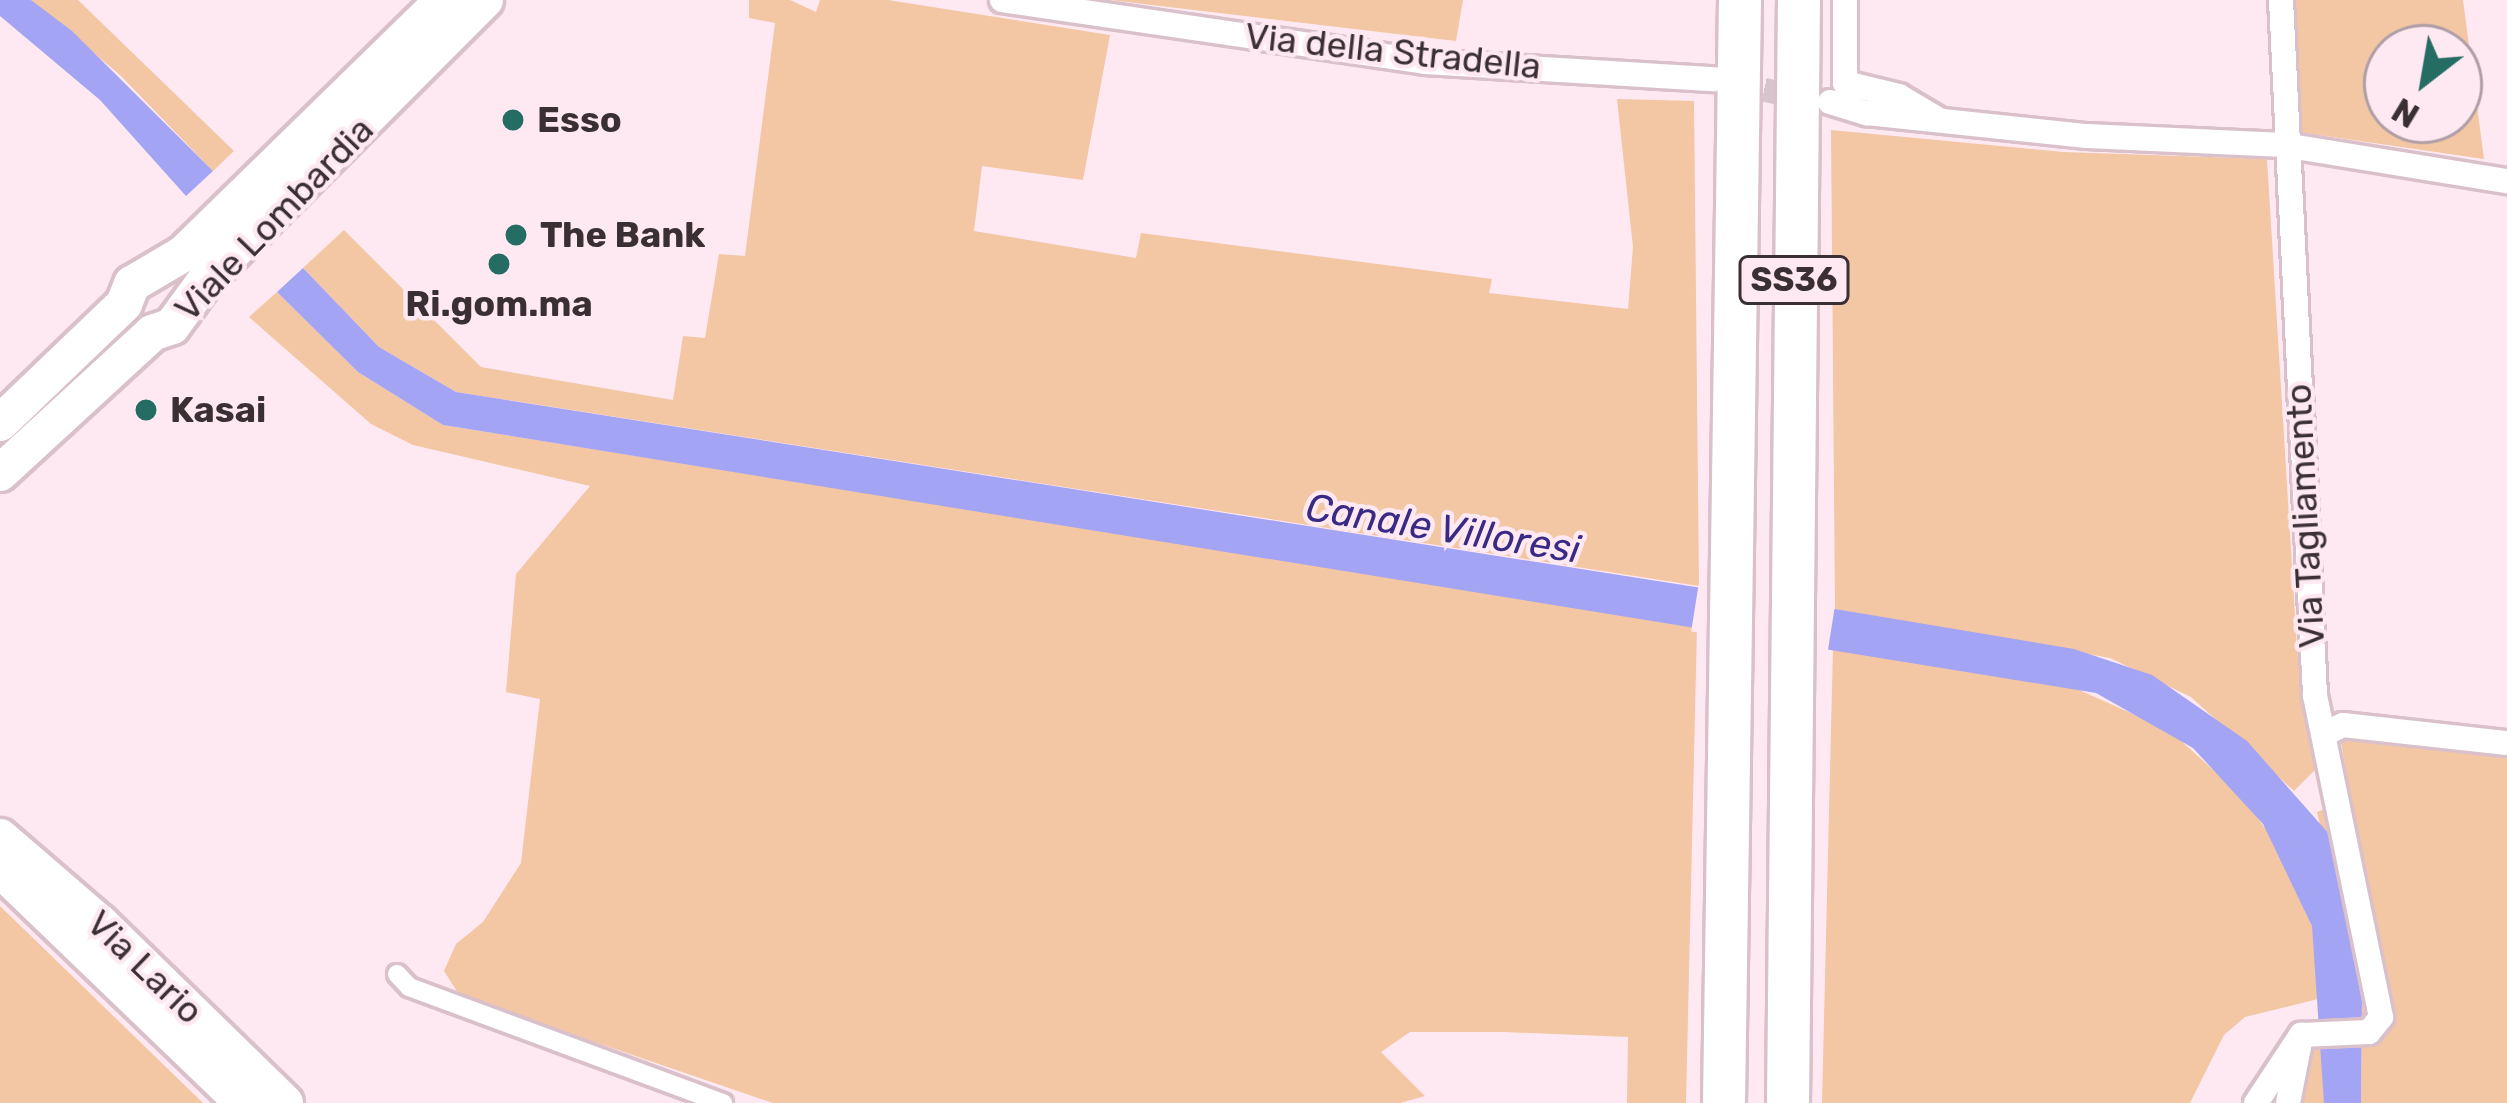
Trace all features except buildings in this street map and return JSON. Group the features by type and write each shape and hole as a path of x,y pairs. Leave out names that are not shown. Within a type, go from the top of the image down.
{"highway":[{"name":"SS36","path":"1724,1103 1733,824 1740,0"},
{"name":"SS36","path":"1788,1103 1799,0"},
{"path":"1699,1103 1703,877 1733,824"}],"main road":[{"name":"Viale Lombardia","path":"0,423 124,304 131,284 183,254 443,0"},
{"name":"Viale Lombardia","path":"0,472 152,333 172,326 207,278 484,0"},
{"name":"Via Lario","path":"0,837 86,909 285,1103"},
{"name":"Via Lario","path":"0,869 244,1103"}],"street":[{"name":"Via della Stradella","path":"1002,0 1425,62 1715,79"},
{"path":"1845,0 1845,83 1899,96 1938,119"},
{"name":"Via Tagliamento","path":"2281,0 2284,145 2315,695 2374,960 2374,1029 2310,1033"},
{"path":"1830,102 1938,119 2284,145 2507,181"},
{"path":"2325,734 2343,725 2507,743"},
{"path":"397,974 409,987 723,1103"},
{"path":"2256,1103 2310,1033"},
{"path":"2288,1103 2310,1033"}],"shaded area":[{"path":"31,0 78,0 234,151 213,171 120,75"},
{"path":"749,0 790,0 816,12 820,0 888,0 1110,35 1083,180 982,166 974,231 1136,258 1141,233 1492,279 1489,293 1628,309 1633,247 1617,99 1694,101 1699,586 456,392 379,347 303,268 344,230 481,367 673,400 683,336 705,338 719,254 745,256 775,23 749,18"},
{"path":"1110,0 1463,0 1456,41"},
{"path":"2296,0 2463,0 2466,24 2363,24 2363,141 2298,132"},
{"path":"1831,130 2063,152 2267,159 2297,648 2320,765 2294,791 2191,697 2110,658 1835,609"},
{"path":"2381,144 2482,144 2484,159"},
{"path":"277,292 358,372 443,425 1697,626 1686,1103 1627,1103 1628,1037 1410,1032 1381,1052 1425,1096 1400,1103 773,1103 460,996 444,971 456,944 483,922 521,863 540,699 506,692 516,574 590,486 413,445 371,424 249,317"},
{"path":"1833,647 2061,682 2169,730 2242,796 2276,844 2312,926 2322,998 2245,1017 2224,1035 2190,1103 1822,1103"},
{"path":"2340,736 2507,755 2507,1103 2361,1103 2362,1001 2317,812 2351,799"},
{"path":"0,906 203,1103 0,1103"},
{"path":"2324,1042 2324,1103 2297,1103 2300,1050"}],"water":[{"path":"0,0 31,0 72,31 213,171 186,196 100,100 0,16"},
{"path":"303,268 379,347 456,392 1835,609 2074,649 2152,675 2247,741 2330,835 2362,1001 2361,1103 2324,1103 2312,926 2263,824 2193,748 2096,693 443,425 358,372 277,292"}],"pier":[{"path":"1699,582 1835,604 1827,653 1691,631"}],"tunnel":[{"path":"1729,82 1806,99"}],"place":[{"name":"Esso","path":"513,120"},
{"name":"The Bank","path":"516,235"},
{"name":"Ri.gom.ma","path":"499,264"},
{"name":"Kasai","path":"146,410"}],"water label":[{"name":"Canale Villoresi","path":"1443,529"}]}
